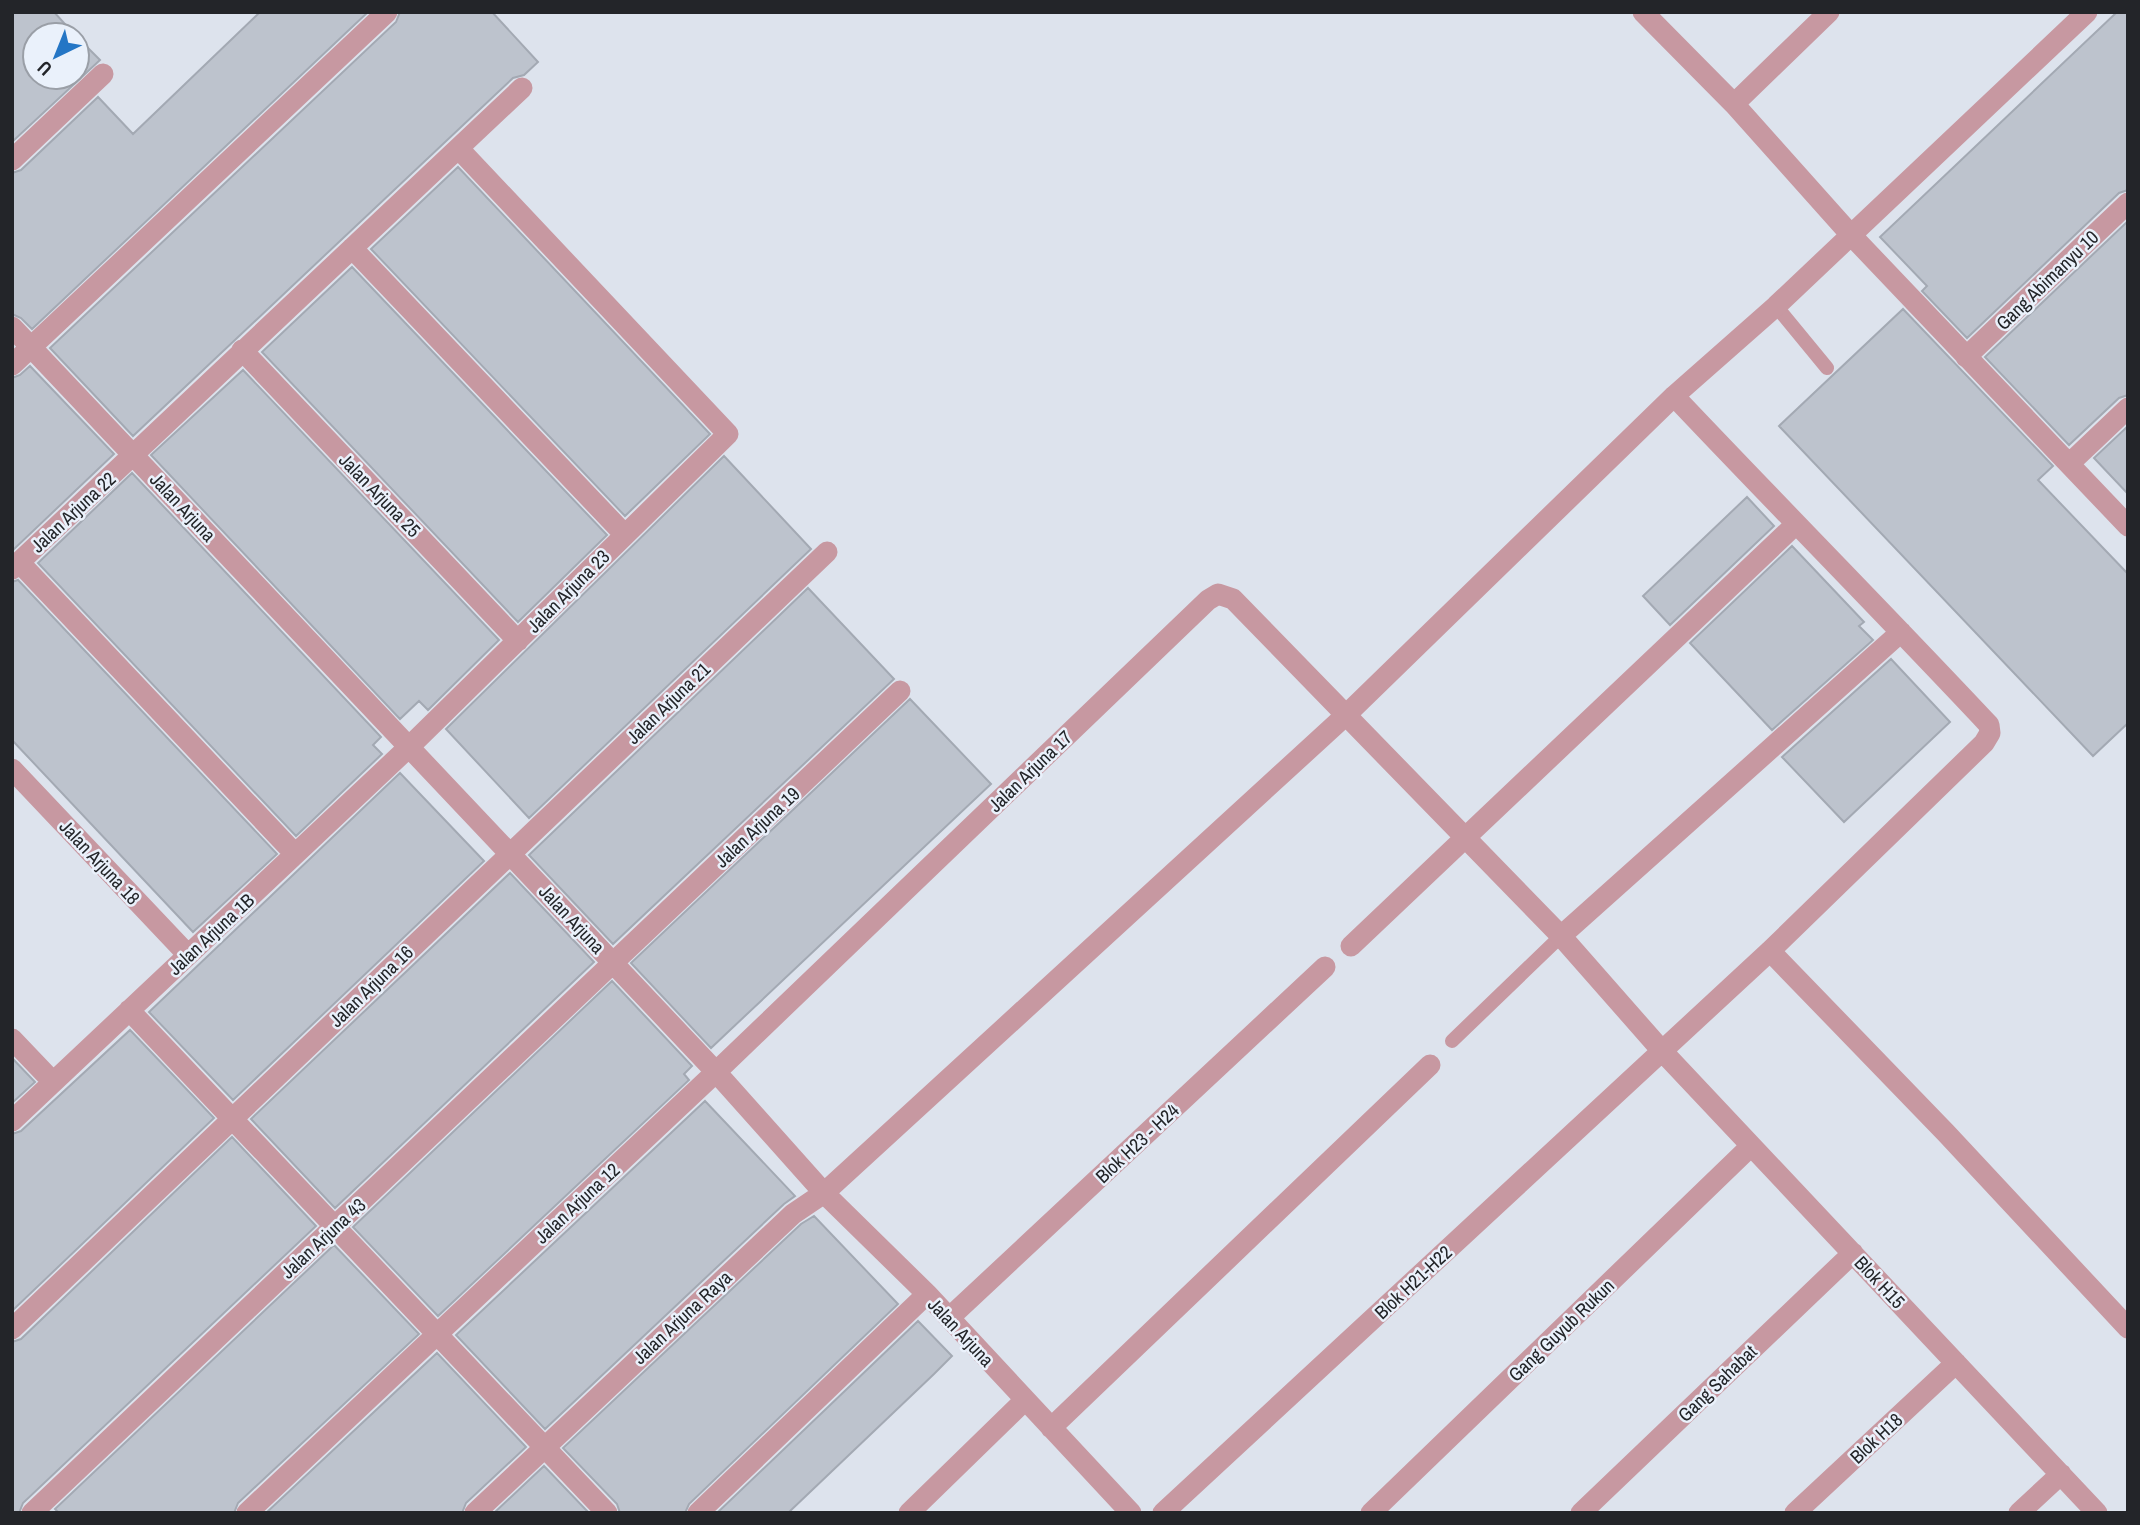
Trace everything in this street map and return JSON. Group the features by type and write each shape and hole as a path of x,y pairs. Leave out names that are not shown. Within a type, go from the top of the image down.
{"street":[{"path":"12,365 387,12"},
{"path":"1643,12 1734,104 1851,234 2128,526"},
{"path":"1734,104 1829,12"},
{"name":"Jalan Arjuna Raya","path":"475,1513 793,1214 824,1193 1346,715 1674,396 1776,306 2087,12"},
{"path":"12,160 103,74"},
{"name":"Jalan Arjuna 22","path":"16,566 522,88"},
{"name":"Jalan Arjuna 23","path":"409,747 728,434 459,149"},
{"name":"Gang Abimanyu 10","path":"1966,357 2128,203"},
{"path":"352,248 625,535"},
{"name":"Jalan Arjuna","path":"12,327 613,962 824,1193 927,1294 1124,1510"},
{"name":"Jalan Arjuna 25","path":"242,350 518,640"},
{"path":"1560,936 1902,632 1674,396"},
{"path":"2068,464 2128,408"},
{"path":"1351,946 1796,525"},
{"name":"Jalan Arjuna 21","path":"510,854 827,552"},
{"path":"16,566 295,855"},
{"name":"Jalan Arjuna 17","path":"716,1072 1217,594 1233,599 1346,715"},
{"name":"Blok H21-H22","path":"1163,1513 1770,951 1984,743 1990,733 1989,725 1902,632"},
{"name":"Jalan Arjuna 19","path":"613,962 900,691"},
{"name":"Blok H15","path":"1346,715 1560,936 1662,1052 2096,1513"},
{"name":"Jalan Arjuna 1B","path":"12,1121 409,747"},
{"name":"Jalan Arjuna 18","path":"12,769 188,955"},
{"name":"Jalan Arjuna 16","path":"12,1329 510,854"},
{"path":"1770,951 1946,1133 2128,1328"},
{"name":"Jalan Arjuna 43","path":"32,1513 613,962"},
{"name":"Blok H23 - H24","path":"949,1318 1325,967"},
{"path":"129,1010 607,1513"},
{"path":"12,1039 53,1082"},
{"path":"1051,1428 1430,1065"},
{"name":"Jalan Arjuna 12","path":"247,1513 716,1072"},
{"name":"Gang Guyub Rukun","path":"1371,1513 1751,1146"},
{"name":"Gang Sahabat","path":"1581,1513 1853,1253"},
{"path":"698,1513 927,1294"},
{"name":"Blok H18","path":"1795,1513 1956,1363"},
{"path":"909,1513 1025,1400"},
{"path":"2019,1513 2061,1474"}],"lane":[{"path":"1776,306 1827,368"},
{"path":"1452,1041 1560,936"}],"building":[{"path":"12,12 54,12 62,21 21,21 21,91 67,91 12,142"},
{"path":"260,12 368,12 32,329 21,318 12,314 12,173 21,170 98,97 133,134"},
{"path":"400,12 492,12 538,62 524,75 513,78 133,436 50,348 396,22"},
{"path":"2117,12 2128,12 2128,190 2119,193 1967,338 1922,291 1927,286 1880,237"},
{"path":"91,51 100,60 91,68"},
{"path":"458,167 710,434 625,516 371,249"},
{"path":"2128,221 2128,395 2119,398 2069,445 1985,357"},
{"path":"352,267 607,535 518,622 262,352"},
{"path":"1903,309 2053,466 2038,480 2128,574 2128,723 2093,756 1779,426"},
{"path":"30,366 114,454 12,551 12,378"},
{"path":"243,370 499,640 428,710 419,701 400,719 151,455"},
{"path":"2128,426 2128,494 2094,458"},
{"path":"724,456 811,549 529,818 446,729"},
{"path":"132,473 381,737 373,745 382,754 296,836 38,563"},
{"path":"1747,497 1774,526 1670,625 1643,596"},
{"path":"1792,546 1864,622 1859,626 1873,640 1772,730 1690,643"},
{"path":"18,580 277,854 193,932 12,740 12,582"},
{"path":"808,588 894,679 613,944 529,855"},
{"path":"1891,659 1950,722 1844,822 1782,757"},
{"path":"910,699 991,784 711,1048 631,963"},
{"path":"400,773 484,861 233,1100 149,1012"},
{"path":"510,873 594,962 335,1208 251,1119"},
{"path":"612,981 692,1066 684,1074 689,1080 438,1316 353,1227"},
{"path":"130,1030 214,1118 12,1311 12,1134 21,1131"},
{"path":"12,1058 35,1082 12,1103"},
{"path":"705,1101 795,1196 545,1429 456,1335"},
{"path":"232,1137 316,1226 23,1503 19,1513 12,1513 12,1342 21,1339"},
{"path":"814,1216 898,1304 689,1504 685,1513 620,1513 617,1504 563,1448 801,1224"},
{"path":"334,1245 419,1334 238,1503 234,1513 59,1513 55,1509"},
{"path":"918,1321 952,1356 934,1374 788,1513 717,1513"},
{"path":"437,1353 526,1447 466,1503 462,1513 266,1513"},
{"path":"544,1466 589,1513 494,1513"}]}
